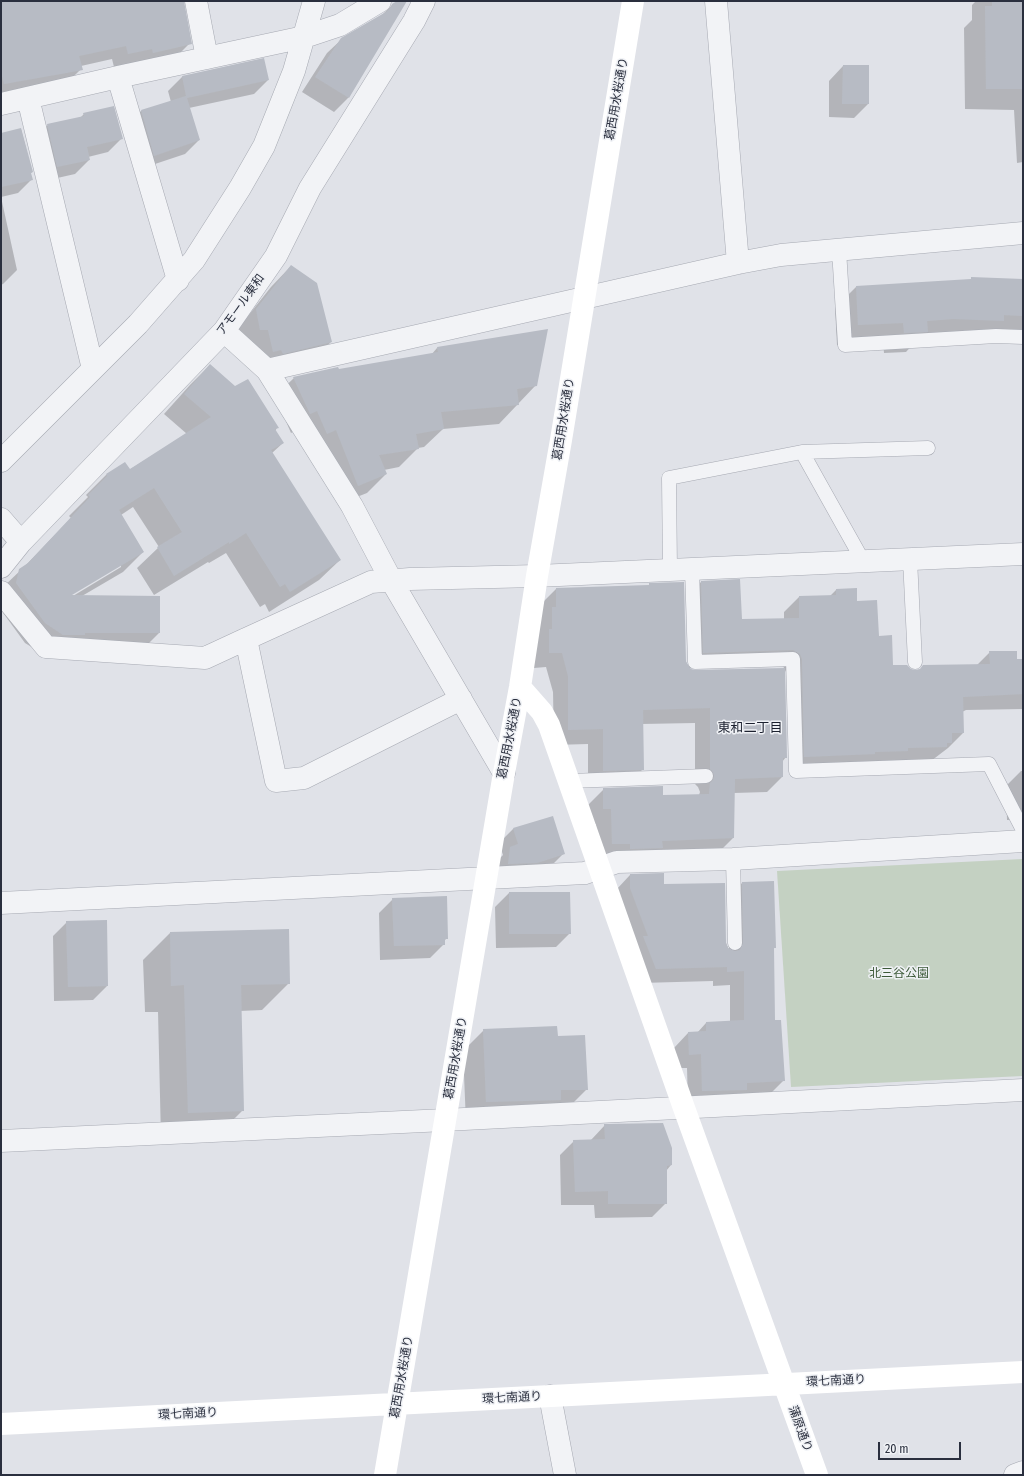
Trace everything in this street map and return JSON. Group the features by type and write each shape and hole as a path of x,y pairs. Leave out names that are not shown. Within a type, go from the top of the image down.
{"street":[{"path":"196,1 207,58"},
{"path":"1,461 138,324 178,280 198,254 240,188 264,146 294,72 314,1"},
{"path":"1,103 304,36 340,24 380,1"},
{"name":"アモール東和","path":"1,567 21,542 224,331 276,256 310,188 414,21 424,1"},
{"name":"葛西用水桜通り","path":"385,1475 504,773 520,688 537,576 561,440 583,297 633,1"},
{"path":"716,1 738,263"},
{"path":"118,77 178,280"},
{"path":"28,98 93,369"},
{"path":"267,370 738,263 781,256 1023,233"},
{"path":"224,331 267,370 352,506 391,580 504,773"},
{"path":"1,519 21,542"},
{"path":"1,592 46,647 205,658 371,582 1023,554"},
{"path":"246,639 276,781 304,778 461,699"},
{"name":"蒲原通り","path":"520,688 542,712 549,725 684,1108 817,1475"},
{"path":"1,903 585,873 617,862 733,859 1023,842"},
{"path":"1,1141 1023,1090"},
{"name":"環七南通り","path":"1,1424 1023,1372"},
{"path":"550,1396 565,1475"},
{"path":"1016,1475 1023,1472"}],"lane":[{"path":"840,250 845,345 996,336 1023,337"},
{"path":"670,570 669,478 802,452 928,448"},
{"path":"802,452 864,561"},
{"path":"910,559 915,662"},
{"path":"692,569 695,662 793,659 796,771 989,764 1023,830"},
{"path":"570,781 706,776"},
{"path":"733,859 735,943"}],"green space":[{"name":"北三谷公園","path":"1023,859 1023,1076 791,1087 777,871"}],"building":[{"path":"1,1 184,1 192,44 153,53 152,49 128,54 126,46 79,56 83,70 4,84 1,72"},
{"path":"397,1 407,1 349,98 315,77 341,38 386,12 392,4"},
{"path":"992,1 1023,1 1023,89 986,89 985,6 992,6"},
{"path":"264,58 269,80 187,98 200,140 154,156 141,110 186,96 182,76"},
{"path":"843,65 869,65 869,104 842,104"},
{"path":"114,106 123,139 87,147 90,160 57,167 47,124 84,116 83,113"},
{"path":"21,128 33,172 31,173 33,180 1,187 1,133"},
{"path":"291,265 317,283 332,342 283,354 281,350 273,352 268,330 260,330 256,309"},
{"path":"971,277 1023,279 1023,316 1004,315 1004,321 953,319 927,321 928,332 904,333 903,323 858,325 856,286 971,279"},
{"path":"548,329 537,386 517,389 519,405 441,412 444,429 416,434 419,449 379,455 387,474 358,486 336,430 327,434 317,411 310,414 293,377 338,367 339,369 438,352 437,347"},
{"path":"210,364 235,386 248,379 279,428 275,429 284,443 271,450 341,560 290,592 285,584 280,587 246,533 174,576 157,547 182,532 154,488 119,510 144,552 72,595 160,596 160,633 85,633 85,635 63,635 45,623 16,583 19,569 28,563 90,497 88,495 107,476 106,474 125,462 130,469 211,417 184,394"},
{"path":"740,579 742,619 799,618 799,596 836,595 836,589 857,588 857,601 877,600 879,636 892,635 893,665 907,665 911,669 915,670 920,669 923,665 990,664 989,651 1017,651 1017,659 1023,659 1023,694 963,697 964,733 952,733 952,743 947,743 947,747 908,748 908,751 875,752 875,754 804,757 802,659 800,654 793,650 703,653 701,581"},
{"path":"684,582 686,662 691,669 785,668 787,758 783,758 783,777 735,779 734,838 662,841 663,848 630,849 630,844 612,844 611,809 603,809 603,788 663,786 663,795 709,794 710,783 714,776 710,769 710,708 643,710 644,770 603,771 603,729 568,730 568,676 562,653 549,653 549,629 552,629 552,607 556,607 556,588 649,585 649,583"},
{"path":"553,816 565,854 537,863 508,864 510,847 518,844 513,828"},
{"path":"664,873 664,884 725,883 726,943 728,948 735,951 740,950 743,943 742,882 774,881 776,948 774,948 775,1020 781,1020 785,1081 747,1083 747,1090 702,1091 701,1054 689,1055 688,1032 706,1031 706,1022 744,1020 744,971 727,972 727,967 656,969 643,936 648,936 630,888 630,874"},
{"path":"509,892 570,892 571,934 509,934"},
{"path":"447,896 448,939 445,939 445,945 394,946 392,898"},
{"path":"107,920 108,986 68,987 66,921"},
{"path":"289,929 290,984 241,985 244,1111 188,1113 184,985 171,986 170,932"},
{"path":"557,1026 558,1036 585,1035 588,1090 561,1090 561,1100 486,1102 483,1029"},
{"path":"663,1123 672,1148 672,1165 667,1166 667,1204 608,1204 608,1191 575,1192 573,1140 605,1139 604,1124"}],"district":[{"name":"東和二丁目","path":"750,728"}]}
